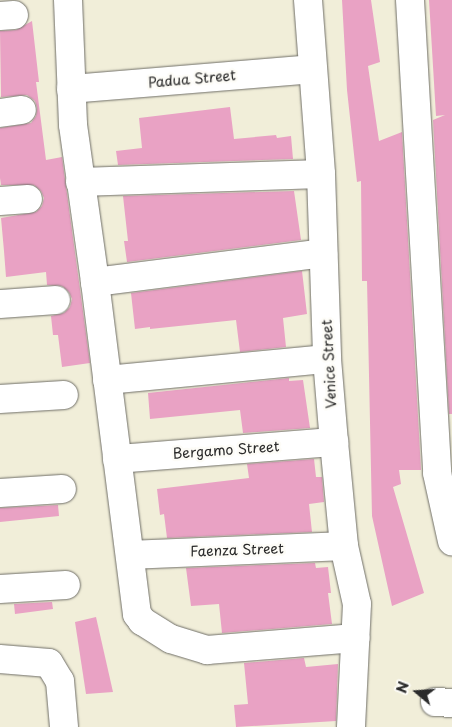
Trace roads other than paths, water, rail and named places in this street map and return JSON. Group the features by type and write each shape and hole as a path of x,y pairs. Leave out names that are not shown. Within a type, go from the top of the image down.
{"street":[{"path":"68,0 73,125 137,614 142,621 171,639 195,648 207,650 356,638"},
{"name":"Venice Street","path":"308,0 321,174 327,359 344,546 357,604 351,727"},
{"path":"410,0 437,473 452,540"},
{"name":"Padua Street","path":"71,88 312,69"},
{"path":"80,182 321,174"},
{"path":"0,201 28,199"},
{"path":"95,282 323,253"},
{"path":"0,304 56,300"},
{"path":"106,380 327,359"},
{"path":"0,399 64,396"},
{"name":"Bergamo Street","path":"117,459 334,442"},
{"path":"0,493 62,489"},
{"name":"Faenza Street","path":"130,555 344,546"},
{"path":"0,589 66,585"},
{"path":"0,659 49,663 60,681 64,727"}]}
